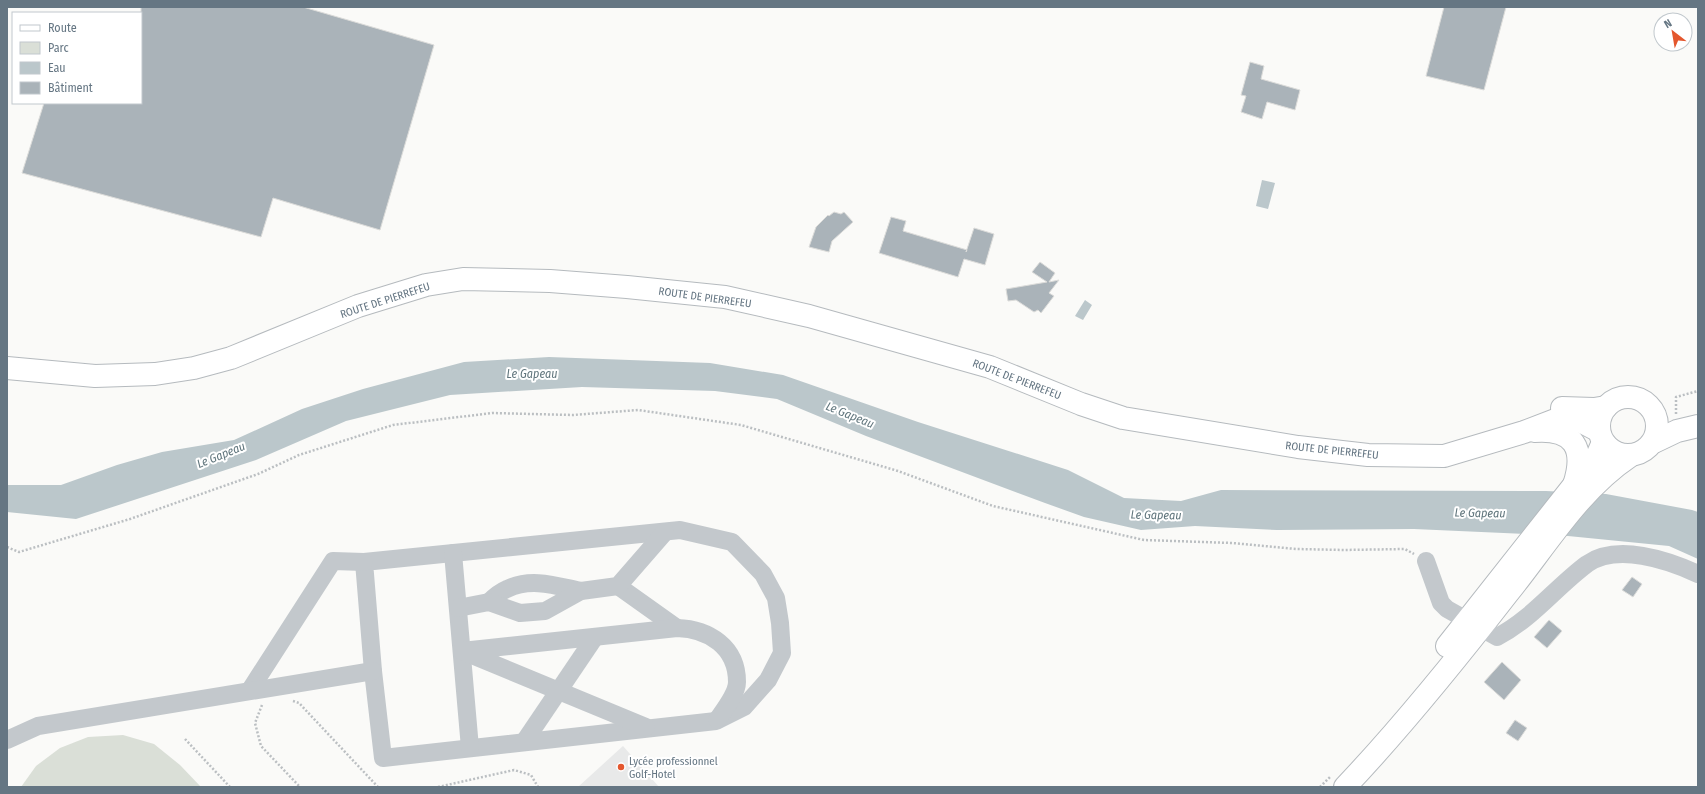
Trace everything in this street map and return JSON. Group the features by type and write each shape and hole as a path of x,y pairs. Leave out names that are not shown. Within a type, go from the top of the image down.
{"main road":[{"name":"ROUTE DE PIERREFEU","path":"7,368 94,376 155,374 194,368 231,358 358,306 426,285 463,279 550,281 725,297 809,316 952,355 990,367 1081,404 1123,418 1298,447 1368,455 1398,456"},
{"path":"1345,787 1375,755 1473,624 1526,557 1543,545 1585,485 1594,463 1601,436 1599,422 1601,414 1606,407 1612,402 1628,397 1644,401 1654,411 1657,419 1658,427 1654,442"},
{"path":"1398,456 1458,441 1532,414 1553,408 1570,407 1594,409 1606,407"},
{"path":"1654,411 1698,420"},
{"path":"1398,456 1444,456 1524,432 1558,419 1571,418 1580,421 1601,436 1615,453 1630,456"},
{"path":"1585,485 1630,456 1639,454 1654,442 1677,431 1698,426"},
{"path":"1524,432 1544,430 1559,432 1566,436 1574,443 1579,455 1580,468 1585,485"},
{"path":"1339,787 1365,750 1473,624"}],"street":[{"path":"250,690 333,561 364,562 680,530 732,542 763,574 776,598 780,623 782,653 768,680 744,707 716,721 383,758 373,671 364,562"},
{"path":"458,608 489,602 506,589 525,582 547,584 581,591 618,586 666,532"},
{"path":"453,553 470,748"},
{"path":"1426,561 1441,603 1447,609 1497,637 1514,628 1588,564 1609,555 1645,556 1698,574"},
{"path":"618,586 677,628"},
{"path":"489,602 520,613 545,611 581,591"},
{"path":"462,651 677,628 692,628 709,635 724,644 733,661 738,683 729,704 716,721"},
{"path":"524,742 595,637"},
{"path":"462,651 648,728"},
{"path":"7,740 38,726 373,671"}],"path":[{"path":"7,547 19,552 130,519 258,474 299,455 393,425 492,413 573,416 638,410 741,425 898,471 993,506 1144,540 1232,543 1296,549 1405,549 1426,561"},
{"path":"286,699 299,703 378,787"},
{"path":"267,703 261,706 255,723 261,746 300,787"},
{"path":"185,739 230,787"},
{"path":"438,787 514,770 531,775 538,787"}],"shaded area":[{"name":"Lycée professionnel Golf-Hotel","path":"623,746 659,787 578,787"}],"green space":[{"path":"123,735 154,744 180,765 201,787 21,787 36,766 60,748 88,737"}],"water":[{"path":"1262,180 1275,183 1268,209 1256,206"},
{"path":"1085,300 1092,305 1083,320 1075,316"},
{"name":"Le Gapeau","path":"549,357 710,363 783,375 918,422 1068,470 1124,498 1181,501 1221,490 1546,491 1606,494 1698,512 1698,559 1669,546 1568,536 1414,529 1277,530 1195,526 1141,530 1084,517 1045,503 866,436 777,399 715,391 582,387 450,395 346,421 256,460 76,519 7,512 7,485 61,485 117,465 162,452 234,440 302,409 363,389 464,362"}],"building":[{"path":"141,7 303,7 434,45 380,230 273,198 261,237 22,173 44,104 142,104"},
{"path":"1444,7 1506,7 1484,90 1426,76"},
{"path":"1250,62 1264,66 1261,79 1300,90 1295,110 1267,102 1262,119 1241,112 1246,96 1241,95"},
{"path":"834,212 841,214 844,212 853,222 832,241 829,252 809,247 816,227 828,215 829,216"},
{"path":"891,217 906,221 903,231 967,250 974,228 994,234 985,265 964,259 958,277 879,253"},
{"path":"1040,262 1055,273 1049,282 1059,280 1049,293 1054,296 1041,313 1038,310 1034,312 1016,300 1008,301 1006,289 1047,282 1032,272"},
{"path":"1632,577 1642,584 1633,597 1622,590"},
{"path":"1549,620 1562,631 1547,648 1534,637"},
{"path":"1502,662 1521,680 1504,700 1484,682"},
{"path":"1515,720 1527,728 1518,741 1506,733"}],"place":[{"name":"Lycée professionnel Golf-Hotel","path":"621,767"}]}
